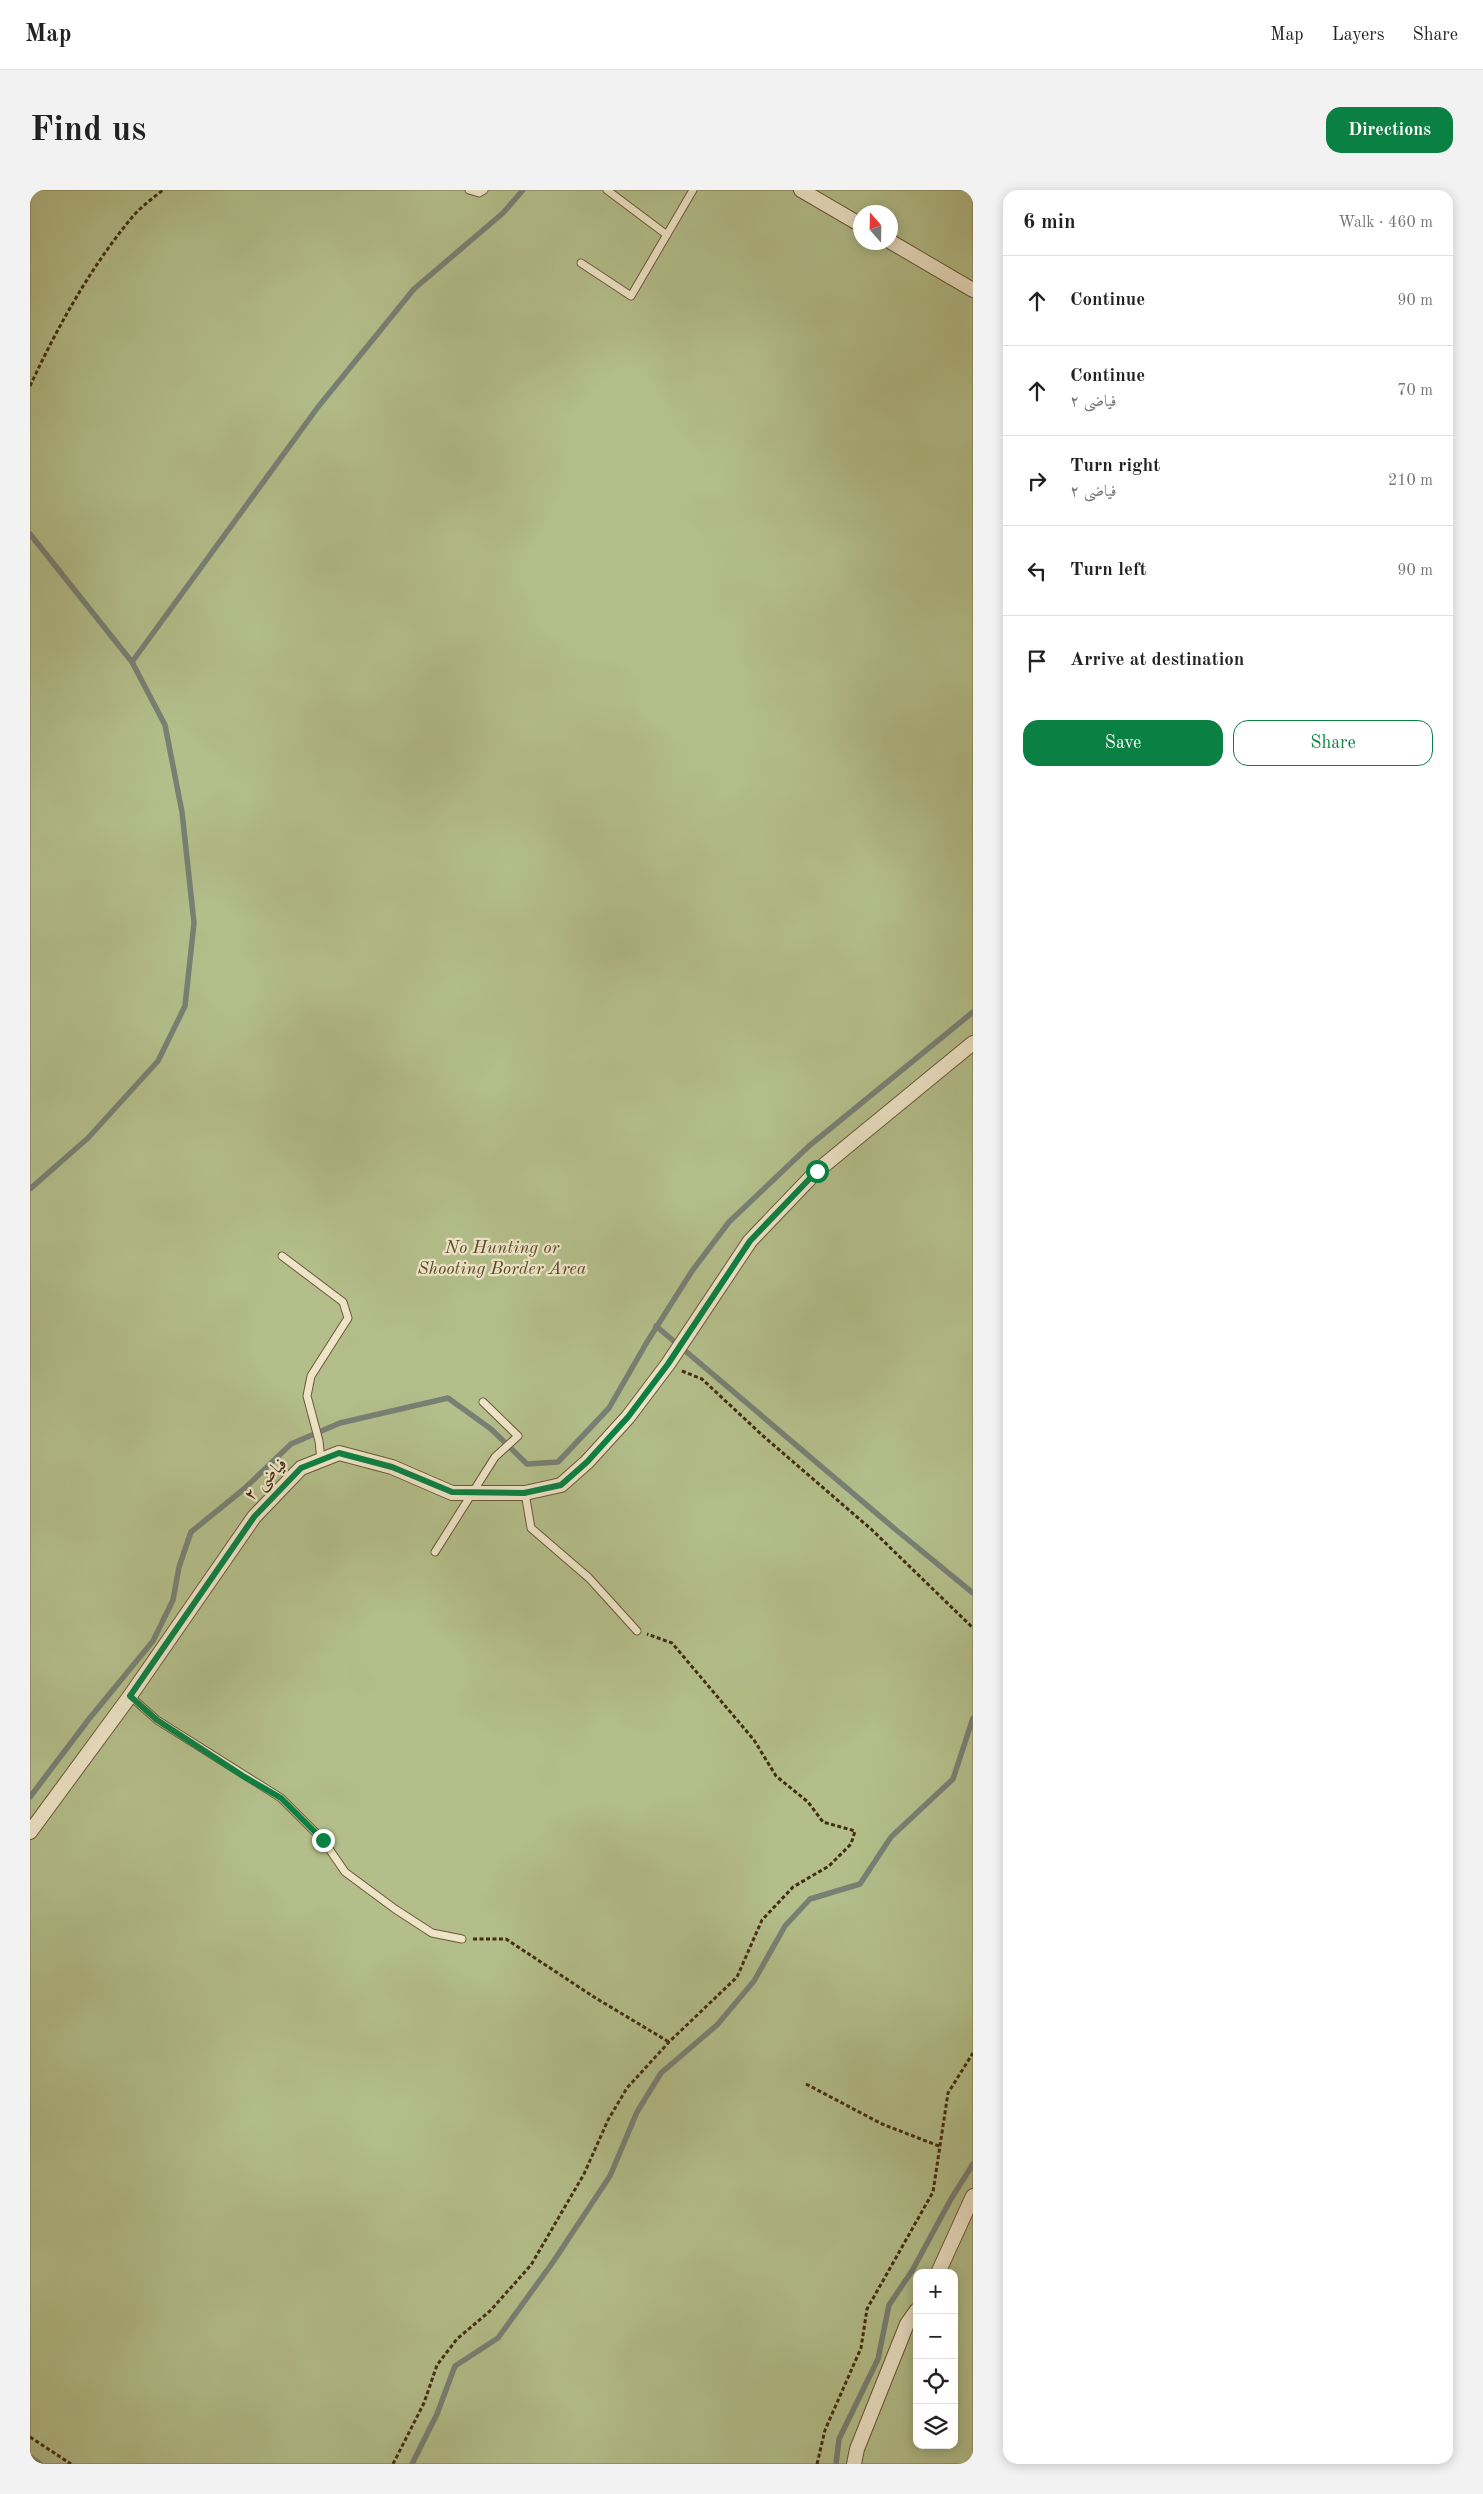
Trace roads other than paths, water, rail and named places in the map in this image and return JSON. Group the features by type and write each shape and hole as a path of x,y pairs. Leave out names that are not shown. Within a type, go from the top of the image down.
{"street":[{"path":"801,190 853,221"},
{"path":"898,247 973,290"},
{"name":"فیاضی ۲","path":"30,1832 130,1696 254,1517 301,1468 339,1453 392,1467 452,1492 524,1493 561,1485 587,1462 628,1417 668,1364 750,1241 817,1171 973,1043"},
{"path":"940,2269 973,2196"},
{"path":"854,2464 857,2448 907,2324 914,2314"}],"lane":[{"path":"469,190 479,193 484,190"},
{"path":"607,190 667,235"},
{"path":"581,263 631,296 693,190"},
{"path":"282,1256 343,1302 348,1318 311,1376 307,1396 319,1440 321,1460"},
{"path":"436,1552 495,1457 518,1436 483,1402"},
{"path":"524,1493 531,1528 589,1578 637,1630"},
{"path":"130,1696 157,1720 243,1776 281,1798 323,1840 345,1872 395,1909 432,1933 462,1939"}],"waterway":[{"path":"132,662 318,407 414,289 503,213 523,190"},
{"path":"30,534 132,662 165,725 182,812 194,923 185,1006 158,1061 88,1138 30,1189"},
{"path":"30,1797 89,1719 153,1641 173,1600 179,1567 191,1532 244,1489 291,1444 340,1423 448,1398 491,1429 527,1464 558,1462 609,1408 647,1342 692,1271 729,1222 809,1146 973,1012"},
{"path":"656,1326 973,1593"},
{"path":"412,2464 437,2414 455,2366 498,2338 553,2262 610,2176 637,2112 661,2073 717,2025 754,1981 785,1926 810,1899 860,1884 891,1837 953,1779 973,1718"},
{"path":"836,2464 839,2439 878,2359 889,2305 912,2271 951,2199 973,2164"},
{"path":"30,2457 40,2464"}],"park label":[{"name":"No Hunting or Shooting Border Area","path":"502,1257"}]}
